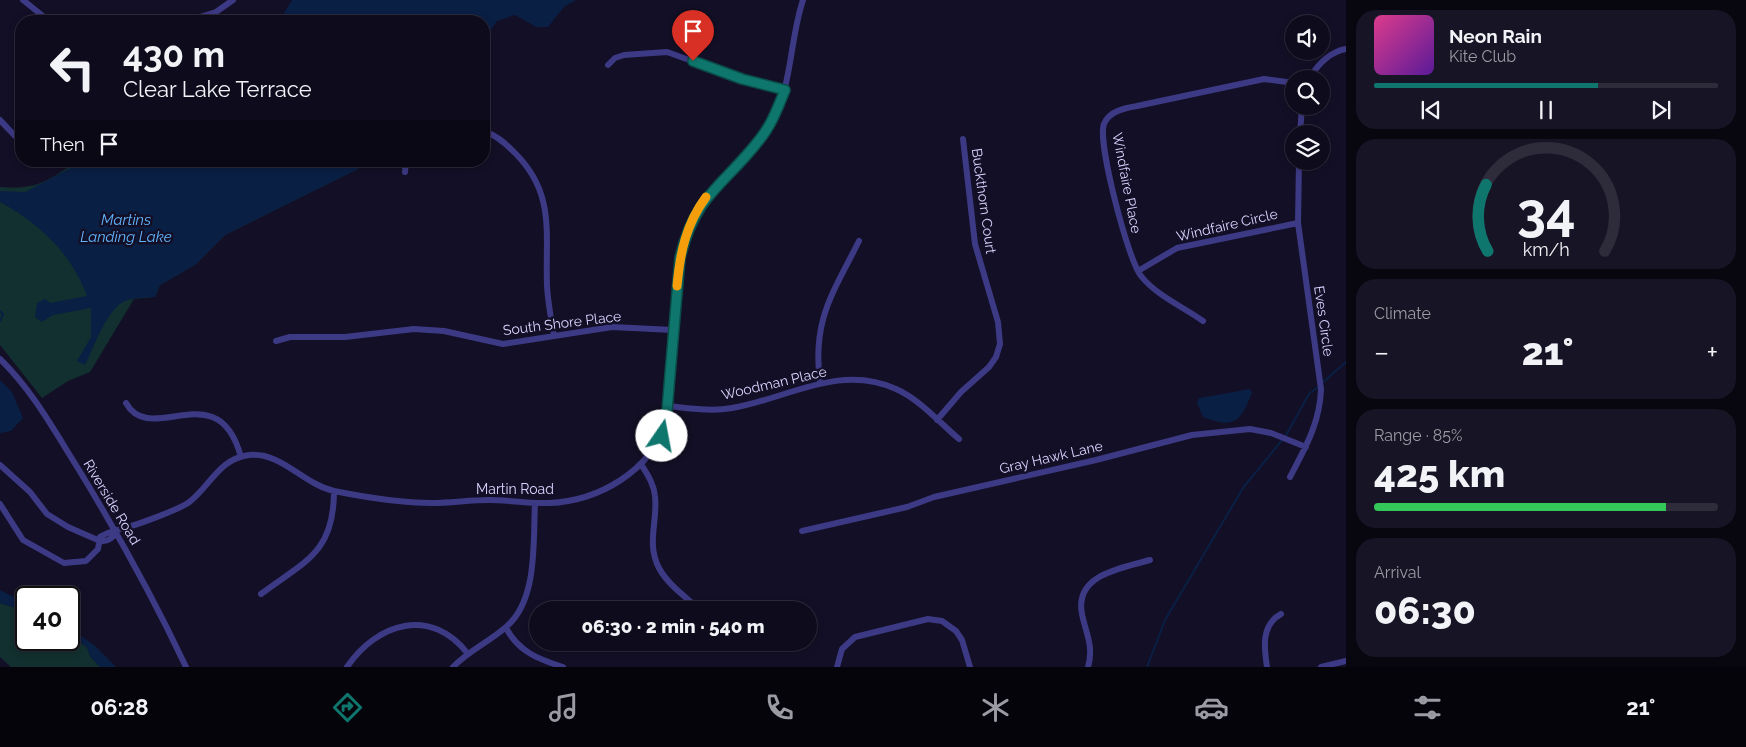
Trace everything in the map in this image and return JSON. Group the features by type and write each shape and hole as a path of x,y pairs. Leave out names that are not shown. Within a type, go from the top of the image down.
{"street":[{"path":"23,0 42,15"},
{"path":"206,15 216,12 233,0"},
{"name":"Martin Road","path":"100,541 100,537 106,532 130,527 187,503 199,493 220,468 242,457 257,455 273,458 311,482 334,491 429,503 488,500 536,503 563,502 590,495 622,480 641,464 662,436 667,406 680,258 691,222 710,192 747,156 762,137 776,114 785,90 803,0"},
{"path":"1316,70 1331,55 1346,49"},
{"path":"608,65 615,58 624,55 667,52 742,79 785,90"},
{"name":"Windfaire Place","path":"1203,321 1158,293 1138,271 1126,246 1107,158 1103,135 1104,124 1110,116 1120,110 1137,106 1264,79 1285,82"},
{"path":"0,120 15,136"},
{"path":"490,133 503,141 520,158 533,176 543,197 549,230 547,288 554,336"},
{"name":"Buckthorn Court","path":"937,420 962,392 989,367 996,357 1000,344 998,322 975,244 963,139"},
{"path":"405,167 405,172"},
{"name":"Eves Circle","path":"1290,478 1306,447 1320,410 1321,389 1298,223 1299,170"},
{"name":"Windfaire Circle","path":"1138,271 1177,248 1298,223"},
{"path":"820,383 817,352 821,323 859,242"},
{"name":"South Shore Place","path":"276,341 290,337 345,337 414,329 444,331 503,344 612,327 673,330"},
{"name":"Riverside Road","path":"0,359 43,412 116,530 157,605 186,667"},
{"name":"Woodman Place","path":"667,406 707,409 733,408 820,383 872,381 886,384 908,395 958,439"},
{"path":"126,403 134,414 148,419 163,419 192,413 213,417 232,433 242,457"},
{"name":"Gray Hawk Lane","path":"802,531 908,507 934,497 1096,460 1192,435 1250,429 1271,433 1306,447"},
{"path":"641,464 651,481 655,494 652,542 654,556 667,580 690,601"},
{"path":"0,465 30,492 47,514 68,527 100,541 98,550 86,561 64,563 24,540 0,504"},
{"path":"261,594 314,556 323,545 332,525 334,491"},
{"path":"453,667 468,654 506,628 520,611 528,592 536,503"},
{"path":"1088,667 1091,648 1081,604 1086,589 1100,575 1150,560"},
{"path":"1267,667 1266,632 1269,623 1281,614"},
{"path":"836,667 842,649 854,637 928,619 942,621 956,631 962,640 970,667"},
{"path":"347,667 365,644 379,635 408,625 428,626 445,632 468,654"},
{"path":"506,628 516,643 528,654 563,667"},
{"path":"1320,667 1346,661"}],"green space":[{"name":"Martins Landing Lake","path":"68,167 360,167 225,235 195,265 160,285 155,297 134,299 90,372 68,381 42,398 0,345 0,187 24,187 42,183"},
{"path":"0,603 15,608 15,651 80,651 80,643 87,647 90,656 100,667 11,667 0,657"}],"water":[{"path":"292,0 576,0 564,7 548,27 536,27 515,15 497,21 490,31 490,15 283,15"},
{"name":"Martins Landing Lake","path":"73,167 360,167 225,235 195,265 160,285 155,297 132,299 120,304 104,324 85,365 77,361 91,337 91,308 53,315 42,322 35,317 37,303 45,299 50,303 87,296 72,266 52,241 28,220 0,202 0,191 25,192"},
{"path":"0,380 12,392 23,418 11,431 0,433"},
{"path":"1250,389 1252,392 1245,410 1236,420 1230,422 1223,423 1203,417 1197,403 1199,398"},
{"path":"0,590 15,598 15,608 0,603"},
{"path":"80,635 94,645 116,667 100,667 90,656 87,647 80,643"}],"waterway":[{"path":"0,311 3,314 0,321"},
{"path":"1321,384 1346,362"},
{"path":"1285,437 1309,394 1318,387"},
{"path":"1147,667 1165,620 1243,488 1282,440"}],"slow traffic":[{"path":"677,286 684,240 699,206 706,197"}],"route":[{"path":"662,436 666,422 680,258 684,240 699,206 719,182 747,156 762,137 776,114 785,90 742,79 693,61"}]}
